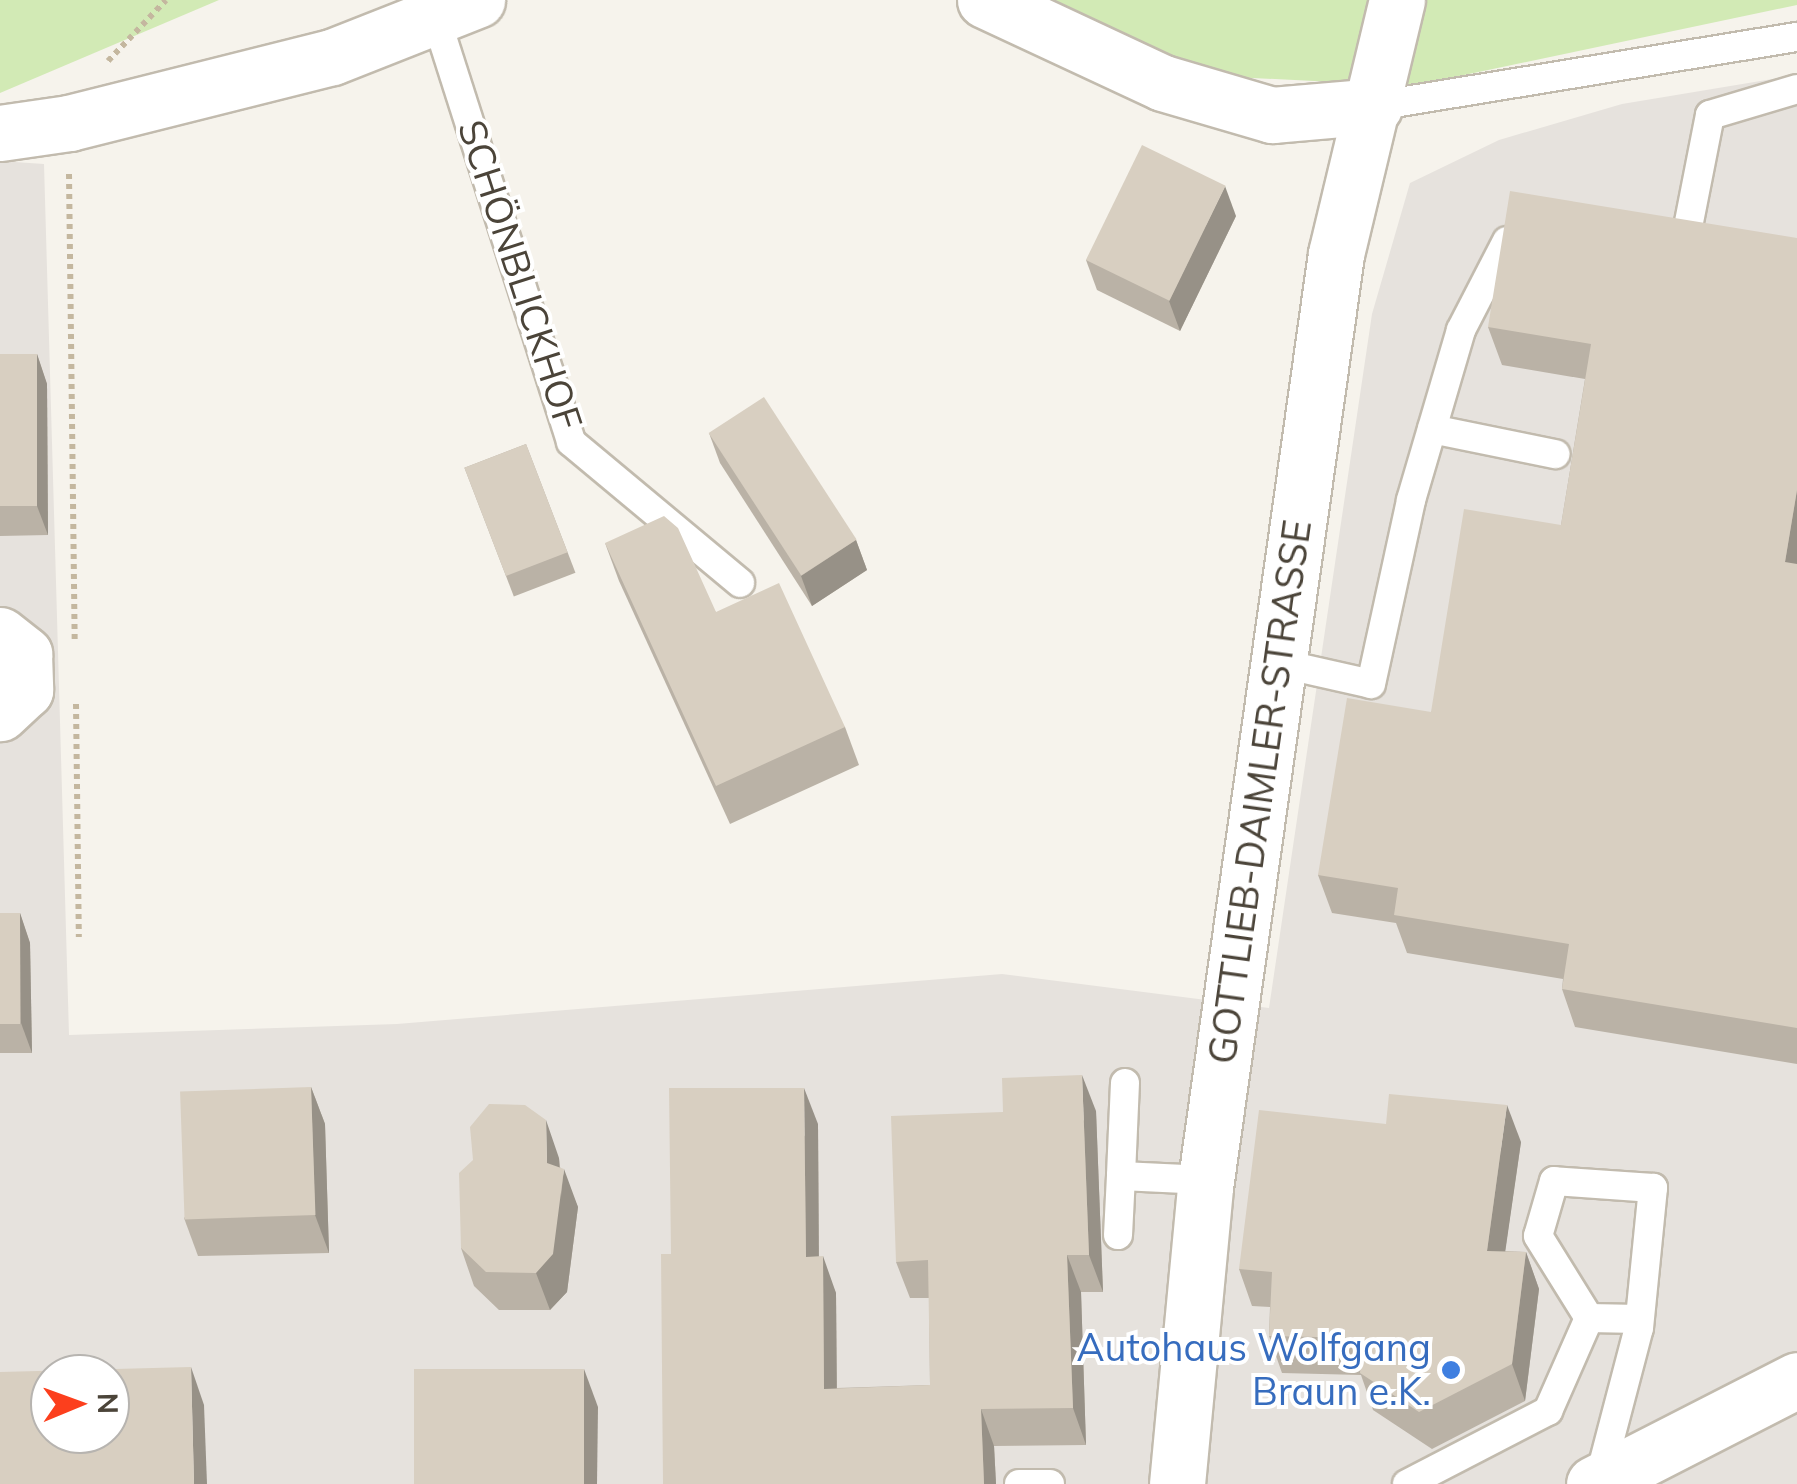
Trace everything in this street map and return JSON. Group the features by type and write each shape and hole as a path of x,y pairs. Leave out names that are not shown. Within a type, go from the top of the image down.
{"street":[{"path":"985,0 1163,83 1272,115 1375,106"},
{"name":"GOTTLIEB-DAIMLER-STRASSE","path":"1177,1484 1206,1180 1336,254 1398,0"},
{"path":"0,133 69,123 332,57 456,7"},
{"path":"0,635 24,654 25,690 0,713"},
{"path":"1596,1483 1797,1380"}],"lane":[{"name":"SCHÖNBLICKHOF","path":"456,7 571,442 740,583"},
{"path":"1375,106 1797,37"},
{"path":"1689,222 1710,116 1797,89"},
{"path":"1278,662 1371,684 1432,429 1461,330 1506,241"},
{"path":"1432,429 1554,454"},
{"path":"1118,1236 1125,1083"},
{"path":"1121,1176 1206,1180"},
{"path":"1589,1318 1538,1236 1554,1181 1653,1188 1639,1319 1596,1483"},
{"path":"1589,1318 1639,1319"},
{"path":"1407,1484 1548,1411 1589,1318"},
{"path":"1019,1484 1050,1484"}],"path":[{"path":"69,123 76,659"},
{"path":"76,699 79,937"}],"shaded area":[{"path":"1797,75 1797,1484 0,1484 0,161 44,164 69,1035 397,1024 1002,974 1269,1008 1372,314 1410,183 1499,140 1622,104"}],"green space":[{"path":"0,0 219,0 0,93"},
{"path":"1046,0 1797,0 1797,5 1412,86 1194,75"}],"building":[{"path":"1142,145 1226,186 1169,301 1086,260"},
{"path":"1510,191 1797,238 1797,490 1785,562 1797,564 1797,1028 1562,989 1569,944 1394,915 1398,888 1318,875 1347,698 1431,712 1464,509 1561,525 1591,344 1488,327"},
{"path":"0,354 37,354 37,506 0,506"},
{"path":"764,397 857,540 801,576 709,433"},
{"path":"526,444 568,552 506,576 464,468"},
{"path":"664,516 678,528 716,612 779,583 845,727 716,786 605,543"},
{"path":"0,913 20,913 20,1024 0,1024"},
{"path":"1082,1075 1089,1255 1067,1255 1073,1408 981,1409 984,1484 663,1484 661,1254 671,1254 669,1088 804,1088 806,1257 823,1256 824,1389 930,1385 928,1260 896,1262 891,1116 1003,1112 1002,1078"},
{"path":"311,1087 315,1215 185,1219 180,1092"},
{"path":"1389,1094 1507,1105 1487,1251 1526,1252 1512,1364 1419,1412 1360,1373 1363,1338 1269,1336 1272,1272 1239,1269 1259,1110 1386,1124"},
{"path":"489,1104 525,1105 546,1120 547,1163 564,1169 553,1254 536,1273 486,1272 461,1248 459,1173 473,1160 470,1127"},
{"path":"191,1367 194,1484 0,1484 0,1372 30,1371 30,1454 130,1454 130,1369"},
{"path":"414,1369 584,1369 584,1484 414,1484"}],"place":[{"name":"Autohaus Wolfgang Braun e.K.","path":"1451,1370"}]}
